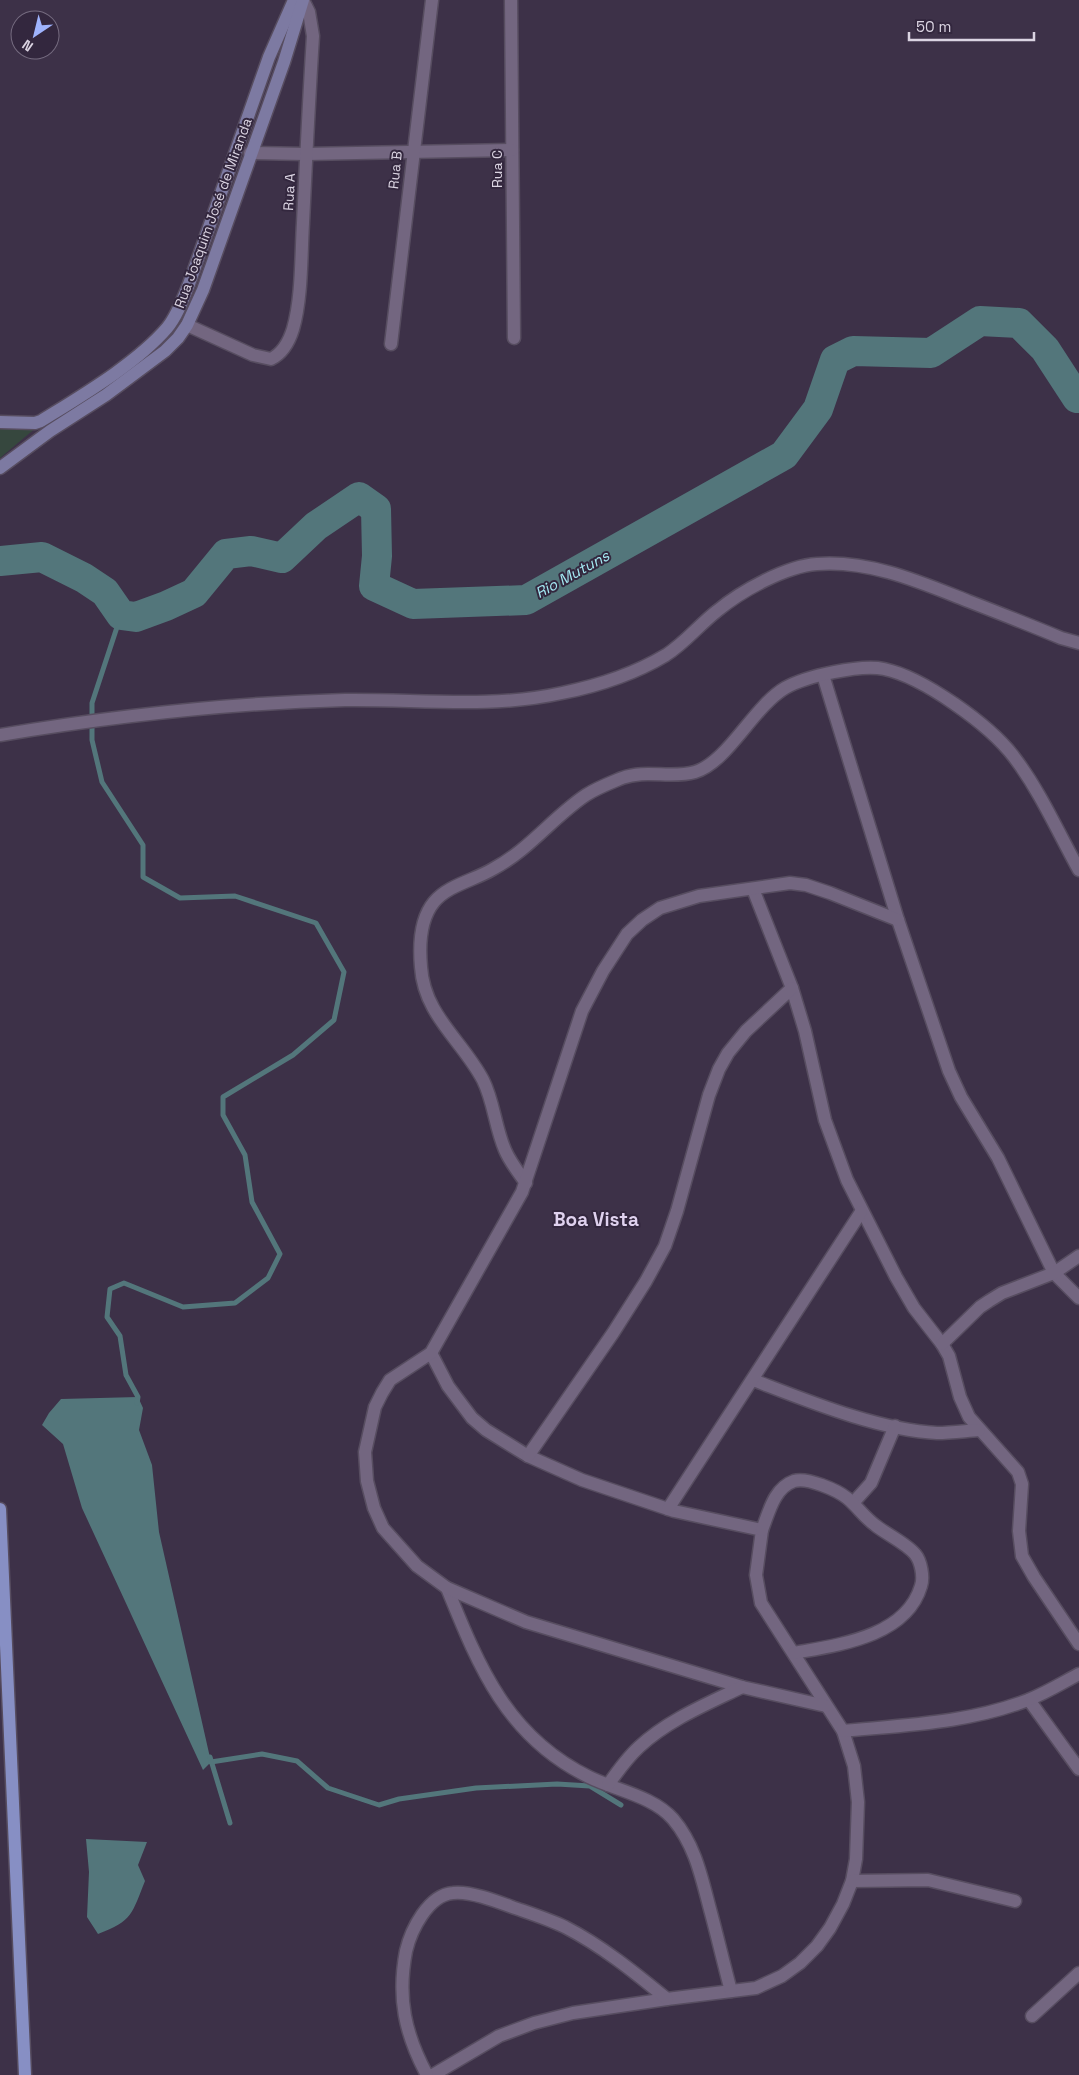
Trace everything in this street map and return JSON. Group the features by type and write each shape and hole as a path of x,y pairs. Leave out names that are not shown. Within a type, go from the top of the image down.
{"main road":[{"path":"0,1509 24,2075"}],"street":[{"name":"Rua Joaquim José de Miranda","path":"0,468 102,390 128,363 155,340 174,317 189,284 270,57 294,0"},
{"name":"Rua Joaquim José de Miranda","path":"0,422 35,423 41,421 102,390 165,351 178,338 187,324 203,290 250,153 284,62 303,0"},
{"name":"Rua A","path":"187,324 253,355 271,359 278,356 286,346 293,330 297,307 312,36 309,12 303,0"},
{"name":"Rua B","path":"391,344 412,152 432,0"},
{"name":"Rua C","path":"511,0 514,338"},
{"path":"250,153 306,154 512,150"},
{"path":"214,212 228,217"},
{"path":"0,735 81,722 243,705 345,700 490,703 532,699 564,693 605,681 653,662 669,653 719,609 746,591 785,572 813,564 834,563 875,568 933,587 1061,638 1079,643"},
{"path":"526,1183 504,1149 497,1120 482,1078 436,1015 426,991 421,968 421,934 436,899 445,892 494,869 519,853 559,817 599,788 637,773 693,773 718,757 775,695 801,680 871,668 885,669 904,676 964,710 990,732 1013,756 1032,784 1079,870"},
{"path":"823,675 898,920 949,1071 961,1097 998,1158 1054,1273 1079,1298"},
{"path":"826,1706 742,1687 526,1622 447,1588 416,1566 383,1528 374,1508 367,1481 365,1452 375,1407 390,1380 430,1353 522,1192 582,1011 603,971 627,934 642,920 660,908 699,896 790,883 806,885 898,920"},
{"path":"753,889 792,988 805,1030 825,1120 861,1212 914,1308 949,1356 960,1397 969,1417 1018,1472 1022,1484 1023,1497 1019,1532 1022,1556 1079,1644"},
{"path":"528,1456 613,1333 646,1281 665,1246 677,1211 710,1095 719,1069 728,1053 746,1031 792,988"},
{"path":"668,1509 861,1212"},
{"path":"942,1344 980,1307 989,1301 1002,1293 1054,1273 1079,1256"},
{"path":"430,1353 448,1386 472,1418 486,1430 528,1456 582,1480 668,1509 762,1530"},
{"path":"753,1380 856,1416 895,1426 938,1433 979,1430"},
{"path":"853,1503 871,1483 895,1426"},
{"path":"433,2075 499,2036 534,2023 573,2013 667,1998 756,1988 782,1976 800,1963 817,1946 830,1928 843,1904 852,1881 858,1833 858,1802 854,1766 843,1731 761,1603 756,1575 762,1530 776,1494 782,1488 796,1481 820,1485 842,1494 873,1524 914,1552 921,1567 923,1581 911,1607 881,1631 850,1642 794,1653"},
{"path":"447,1588 474,1654 508,1712 544,1749 562,1763 646,1801 666,1813 682,1830 693,1848 731,1990"},
{"path":"843,1731 946,1722 1001,1709 1029,1700 1079,1674"},
{"path":"608,1785 623,1764 640,1746 696,1709 742,1687"},
{"path":"1029,1700 1079,1769"},
{"path":"852,1881 928,1880 1015,1901"},
{"path":"427,2075 410,2040 402,1997 402,1970 408,1944 417,1921 423,1912 435,1902 453,1893 499,1902 563,1926 607,1952 667,1998"},
{"path":"1032,2016 1079,1973"}],"shaded area":[{"path":"0,427 37,427 0,458"},
{"path":"138,1397 143,1408 139,1430 152,1465 159,1532 211,1762 203,1770 82,1508 63,1444 42,1425 61,1399"},
{"path":"86,1839 147,1842 138,1865 145,1881 134,1908 125,1920 98,1934 87,1917 89,1872"}],"waterway":[{"name":"Rio Mutuns","path":"0,561 42,557 84,578 105,592 121,615 136,617 194,593 226,554 251,551 282,558 316,526 359,497 376,509 377,556 374,586 413,604 526,600 784,455 818,409 835,360 853,351 931,353 980,321 1019,323 1045,349 1077,398 1079,397"},
{"path":"121,615 92,703 92,740 102,782 143,845 143,877 180,898 235,896 316,923 344,972 334,1020 293,1055 223,1097 223,1115 245,1155 252,1202 280,1254 268,1278 235,1303 183,1307 124,1283 110,1289 107,1317 120,1336 126,1375 138,1397 137,1403"},
{"path":"211,1762 262,1754 297,1761 328,1788 379,1805 399,1799 476,1788 557,1784 590,1786 621,1805"},
{"path":"210,1757 230,1823"}],"district":[{"name":"Boa Vista","path":"596,1219"}]}
